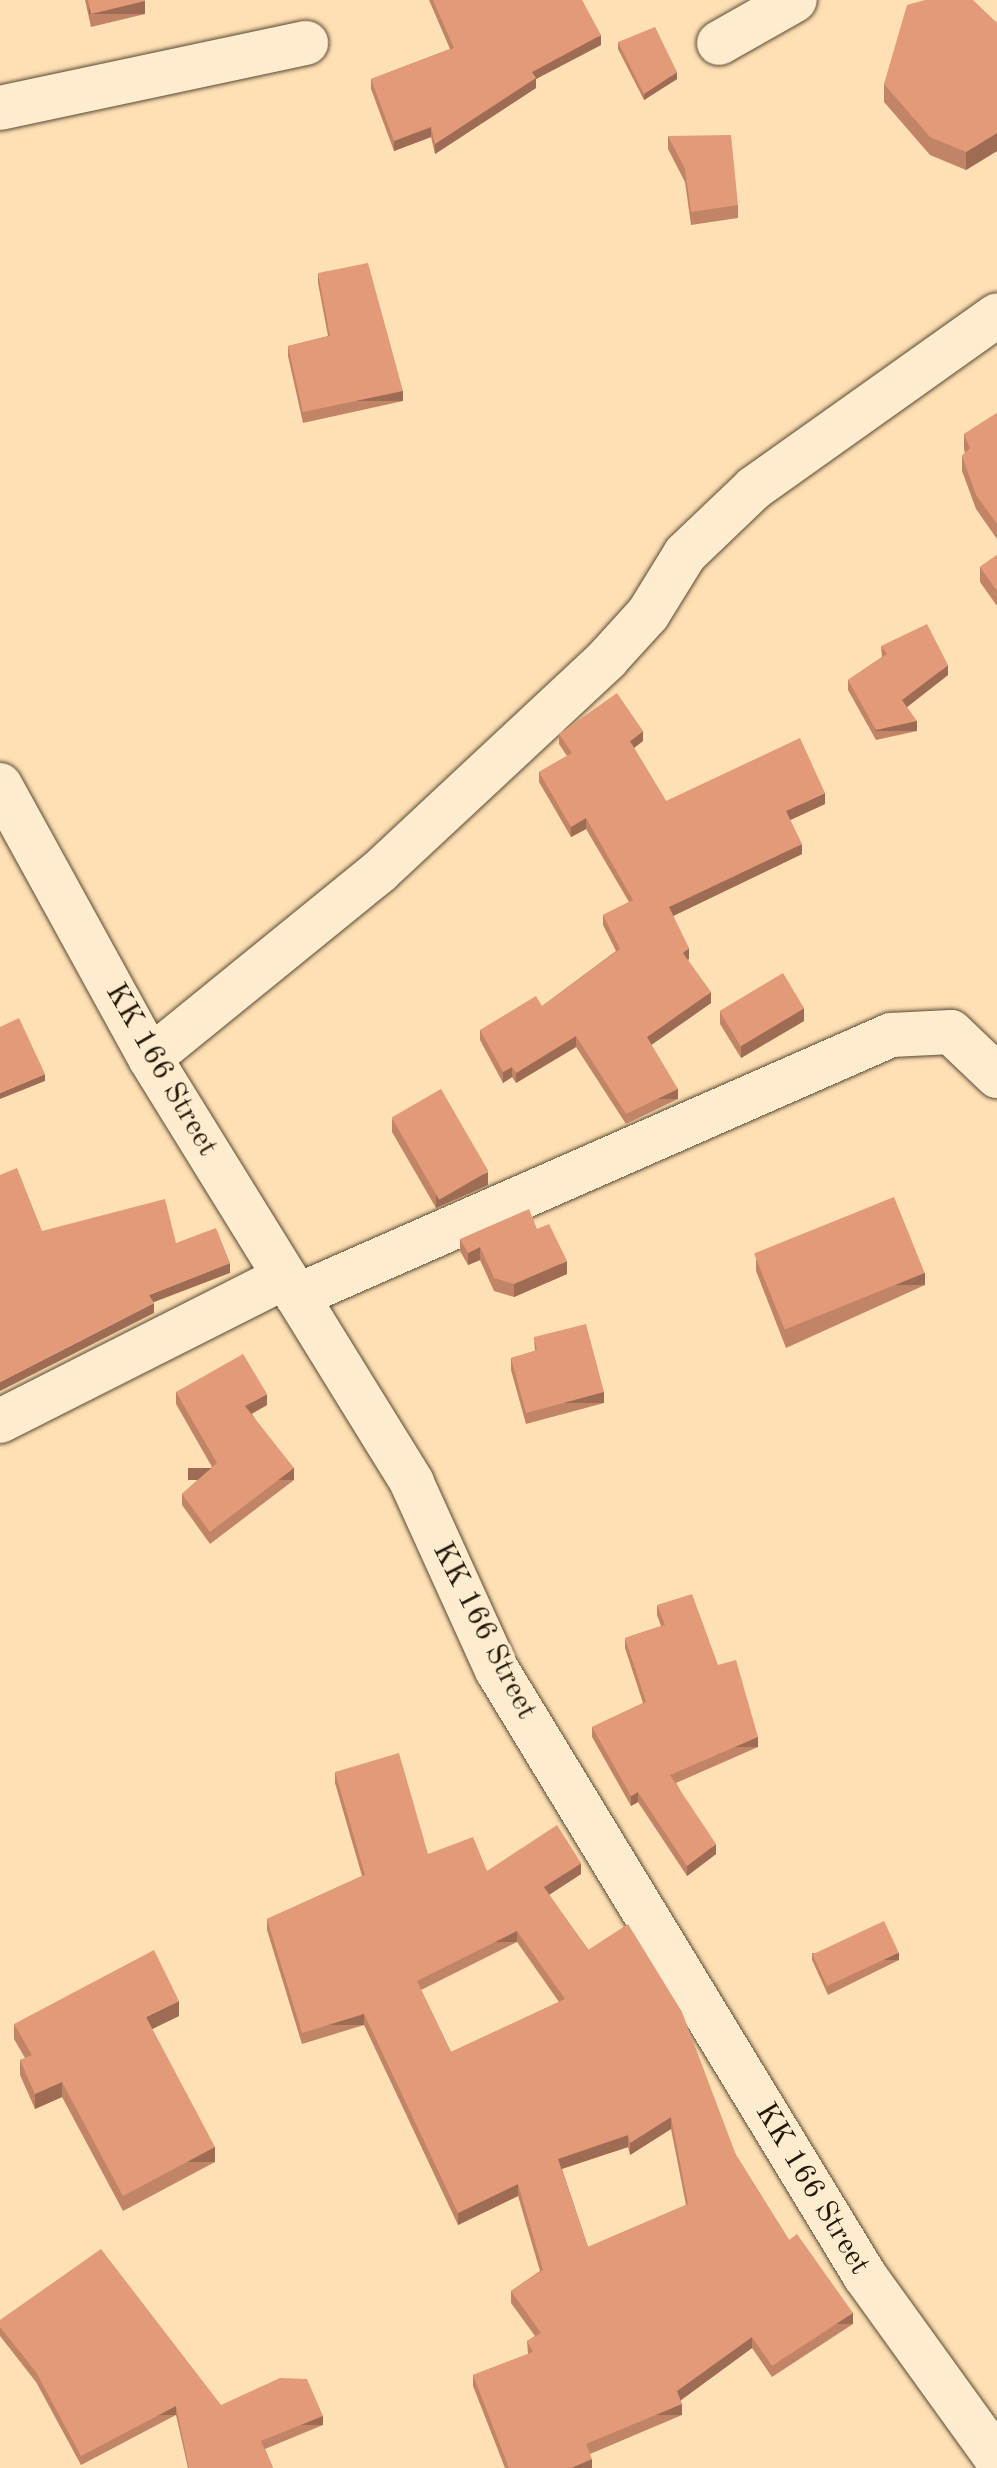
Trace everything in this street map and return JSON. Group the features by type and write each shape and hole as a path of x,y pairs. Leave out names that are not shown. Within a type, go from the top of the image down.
{"street":[{"path":"719,43 795,0"},
{"path":"0,108 306,43"},
{"path":"150,1058 380,871 607,659 648,614 685,554 754,488 997,315"},
{"name":"KK 166 Street","path":"0,785 150,1058 412,1483 497,1670 865,2276 997,2459"},
{"path":"0,1421 291,1286 891,1035 951,1032 997,1076"}],"building":[{"path":"88,0 145,0 145,1 91,14"},
{"path":"433,0 582,0 601,35 532,72 536,78 435,144 431,127 394,141 371,79 454,48"},
{"path":"925,0 973,0 997,23 997,133 966,152 930,137 884,84 907,5"},
{"path":"655,27 677,72 644,94 618,42"},
{"path":"731,135 738,205 691,212 685,169 668,136"},
{"path":"368,263 403,391 303,412 288,346 330,336 318,273"},
{"path":"997,413 997,524 976,495 962,456 970,448 964,434"},
{"path":"997,555 997,591 980,567"},
{"path":"927,624 948,665 902,700 917,721 876,730 848,680 887,654 881,646"},
{"path":"617,693 643,731 630,741 666,801 800,738 825,793 786,811 802,844 669,907 689,948 683,953 711,992 647,1037 678,1089 626,1114 576,1036 516,1073 512,1067 503,1072 480,1030 536,996 542,1006 620,949 603,915 633,900 586,818 571,827 539,772 572,753 559,734"},
{"path":"783,973 804,1008 741,1046 720,1011"},
{"path":"19,1018 45,1074 0,1093 0,1027"},
{"path":"441,1089 488,1171 439,1200 392,1118"},
{"path":"17,1168 42,1231 165,1199 176,1243 216,1228 230,1263 149,1295 154,1303 0,1382 0,1175"},
{"path":"894,1197 925,1273 785,1330 754,1254"},
{"path":"529,1209 537,1229 549,1224 567,1261 514,1284 494,1278 480,1247 468,1253 460,1239"},
{"path":"586,1324 604,1392 526,1413 511,1358 537,1350 534,1337"},
{"path":"243,1354 267,1394 245,1406 294,1468 210,1532 182,1494 217,1463 176,1392"},
{"path":"692,1594 718,1665 736,1660 758,1737 670,1775 716,1844 687,1866 638,1792 631,1796 592,1727 646,1702 625,1638 665,1625 657,1605"},
{"path":"399,1753 428,1854 473,1837 487,1871 557,1825 581,1863 544,1887 588,1950 628,1924 682,2012 736,2155 789,2240 797,2234 853,2313 772,2366 752,2337 677,2391 682,2404 586,2444 592,2459 571,2468 509,2468 473,2375 533,2352 527,2341 541,2333 511,2291 543,2270 518,2184 458,2213 364,2014 302,2033 267,1919 365,1875 335,1772","holes":["517,1931 565,1999 451,2052 417,1981","671,2117 688,2204 588,2247 558,2159 628,2135 630,2143"]},
{"path":"884,1921 899,1953 827,1986 812,1954"},
{"path":"154,1950 179,2001 146,2017 215,2147 123,2196 62,2082 35,2094 20,2060 32,2055 14,2024"},
{"path":"101,2249 221,2405 280,2378 307,2379 323,2416 261,2441 273,2468 189,2468 176,2406 81,2456 36,2372 0,2327 0,2320"}]}
